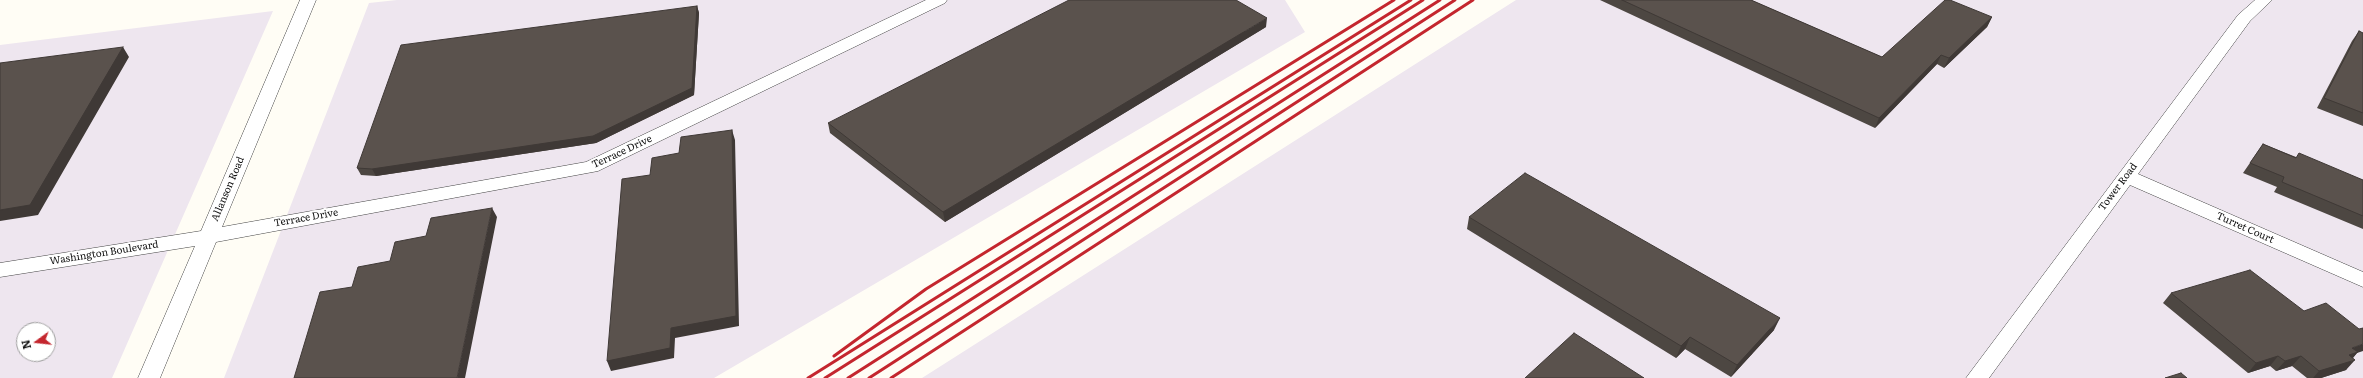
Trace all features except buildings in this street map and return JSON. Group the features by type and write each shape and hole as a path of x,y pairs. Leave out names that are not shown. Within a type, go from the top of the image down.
{"street":[{"name":"Allanson Road","path":"149,378 207,237 308,0"},
{"name":"Terrace Drive","path":"207,237 591,167 939,0"},
{"name":"Tower Road","path":"1977,378 2244,18 2264,0"},
{"name":"Turret Court","path":"2126,176 2363,280"},
{"name":"Washington Boulevard","path":"0,270 207,237"}],"shaded area":[{"path":"397,0 1285,0 1305,32 714,378 224,378 369,3"},
{"path":"1516,0 2363,0 2363,378 922,378"},
{"path":"273,11 112,378 0,378 0,45"}],"railway":[{"path":"834,356 926,289 1394,0"},
{"path":"808,378 1411,0"},
{"path":"825,378 1423,0"},
{"path":"848,378 1440,0"},
{"path":"869,378 1455,0"},
{"path":"891,378 1473,0"}]}
